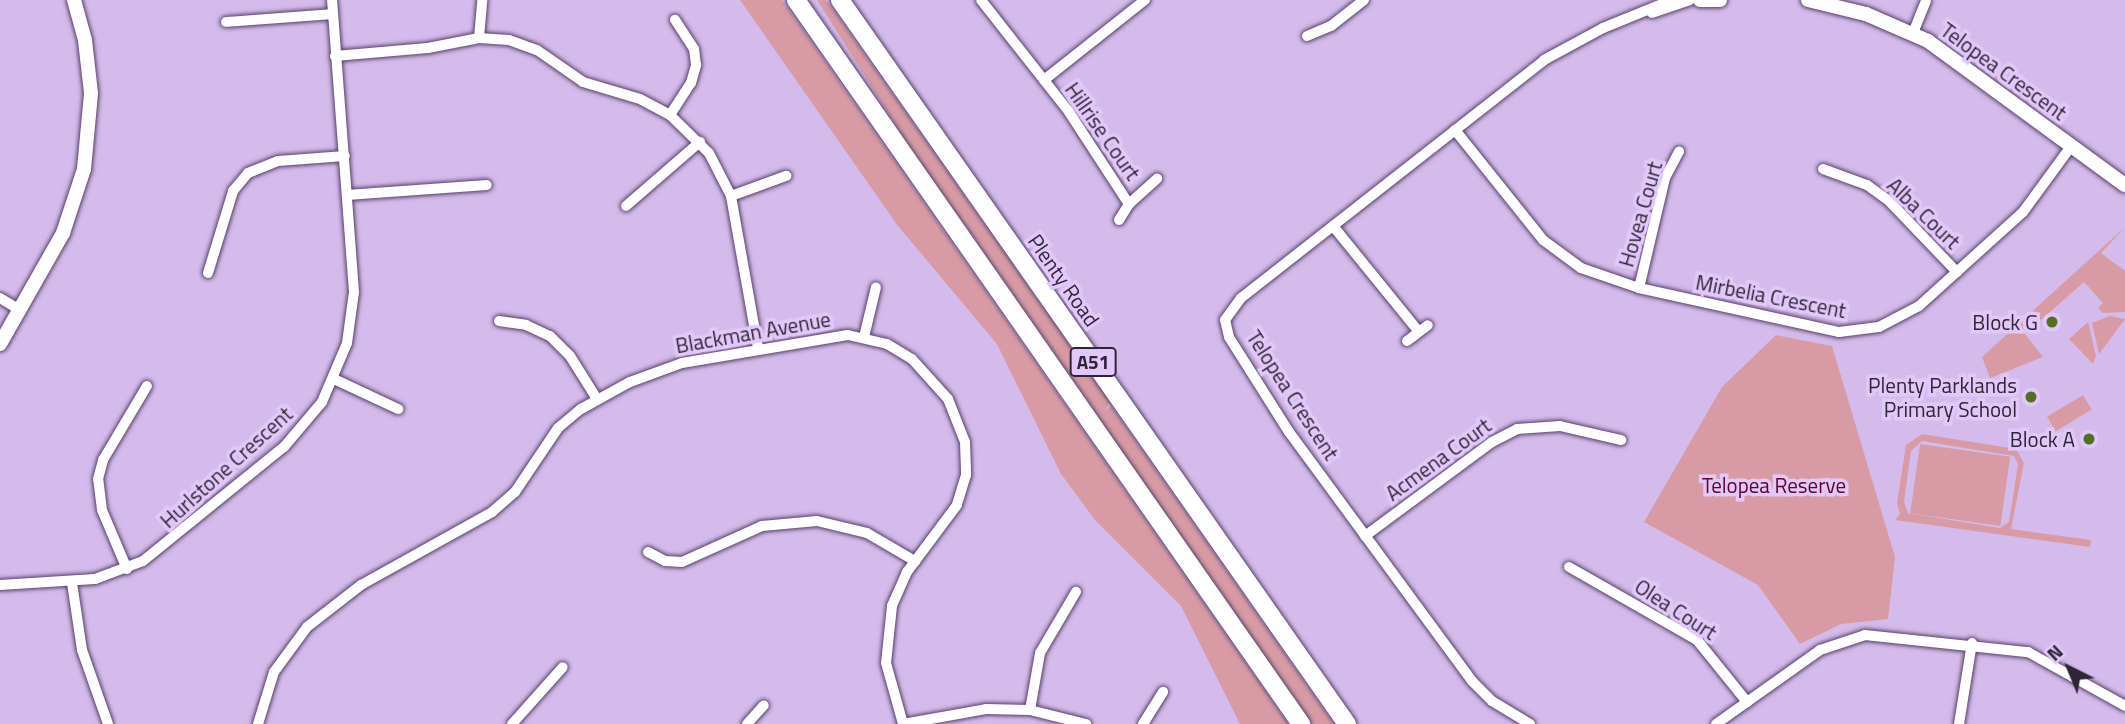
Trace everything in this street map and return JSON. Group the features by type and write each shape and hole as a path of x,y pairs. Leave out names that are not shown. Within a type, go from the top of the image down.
{"highway":[{"name":"A51","path":"796,0 1301,724"},
{"name":"Plenty Road","path":"839,0 1347,724"}],"street":[{"path":"0,344 71,214 88,145 89,66 74,0"},
{"name":"Hurlstone Crescent","path":"0,585 72,583 127,569 178,537 285,447 310,418 334,379 353,307 345,156 332,0"},
{"path":"479,38 482,0"},
{"name":"Hillrise Court","path":"981,0 1044,80 1129,204"},
{"name":"Hillrise Court","path":"1044,80 1145,0"},
{"path":"1307,36 1331,26 1364,0"},
{"name":"Telopea Crescent","path":"1530,724 1478,688 1289,432 1225,325 1234,304 1544,60 1672,0"},
{"name":"Telopea Crescent","path":"1639,14 1668,11 1690,0"},
{"path":"1700,0 1720,0"},
{"name":"Telopea Crescent","path":"1808,0 1855,10 1909,31 1969,67 2125,186"},
{"path":"1909,31 1924,0"},
{"path":"226,22 332,14"},
{"path":"670,115 691,83 696,65 694,49 675,20"},
{"path":"335,56 428,48 479,38 524,45 583,82 640,99 670,115 700,142 731,196 758,347"},
{"name":"Mirbelia Crescent","path":"1455,130 1551,247 1593,275 1816,329 1850,332 1900,318 1957,272 2022,212 2072,145"},
{"path":"626,206 700,142"},
{"name":"Hovea Court","path":"1639,288 1665,178 1679,152"},
{"path":"208,273 228,204 248,173 278,161 345,156"},
{"name":"Alba Court","path":"1824,169 1867,185 1890,202 1957,272"},
{"path":"731,196 786,176"},
{"name":"Hillrise Court","path":"1119,220 1129,204 1157,179"},
{"path":"347,195 487,185"},
{"path":"1333,226 1419,332"},
{"path":"864,337 876,287"},
{"path":"0,298 20,310"},
{"path":"499,321 526,325 550,336 570,356 597,399"},
{"path":"1407,341 1428,325"},
{"name":"Blackman Avenue","path":"258,724 274,672 307,627 360,585 492,513 519,486 558,428 597,399 672,366 758,347 835,335 864,337 901,351 924,369 952,406 965,442 966,475 957,505 915,561 892,606 886,644 889,683 903,724"},
{"path":"334,379 398,409"},
{"path":"127,569 102,510 98,479 103,460 147,386"},
{"name":"Acmena Court","path":"1364,536 1492,442 1517,429 1560,426 1620,440"},
{"path":"648,552 665,561 682,562 762,526 807,521 867,533 915,561"},
{"name":"Olea Court","path":"1569,567 1697,640 1747,702"},
{"path":"72,583 82,650 107,724"},
{"path":"1030,710 1040,653 1076,592"},
{"path":"1716,724 1814,654 1853,637 1972,643 2041,657 2125,706"},
{"path":"1959,724 1972,643"},
{"path":"512,724 563,667"},
{"path":"1143,724 1163,692"},
{"path":"747,724 764,705"},
{"path":"903,724 962,711 1030,710 1086,724"}],"green space":[{"path":"740,0 782,0 1288,724 1240,724 1181,606 1095,520 1061,474 997,344 898,226"},
{"path":"817,0 826,0 1110,402 1100,419 904,138"},
{"path":"2125,227 2101,253 2125,271 2125,312 2103,313 2098,308 2103,303 2084,282 2025,334 2043,357 1990,378 1982,357"},
{"path":"2110,316 2125,319 2099,354 2092,323"},
{"path":"2088,322 2096,356 2093,364 2069,339"},
{"name":"Telopea Reserve","path":"1776,335 1832,346 1895,557 1888,619 1841,624 1800,644 1758,585 1644,522 1722,387"},
{"path":"2083,395 2092,410 2056,431 2047,417"},
{"path":"1111,406 1334,724 1312,724 1096,416"},
{"path":"1922,434 2016,449 2024,463 2011,529 2091,540 2090,547 1895,520 1900,514 1897,503 1906,445","holes":["1922,441 2014,456 2018,464 2009,522 2000,528 1908,513 1904,502 1911,451"]},
{"path":"1920,444 2010,457 2000,526 1910,513"}],"place":[{"name":"Block G","path":"2052,322"},
{"name":"Plenty Parklands Primary School","path":"2031,397"},
{"name":"Block A","path":"2089,439"}]}
